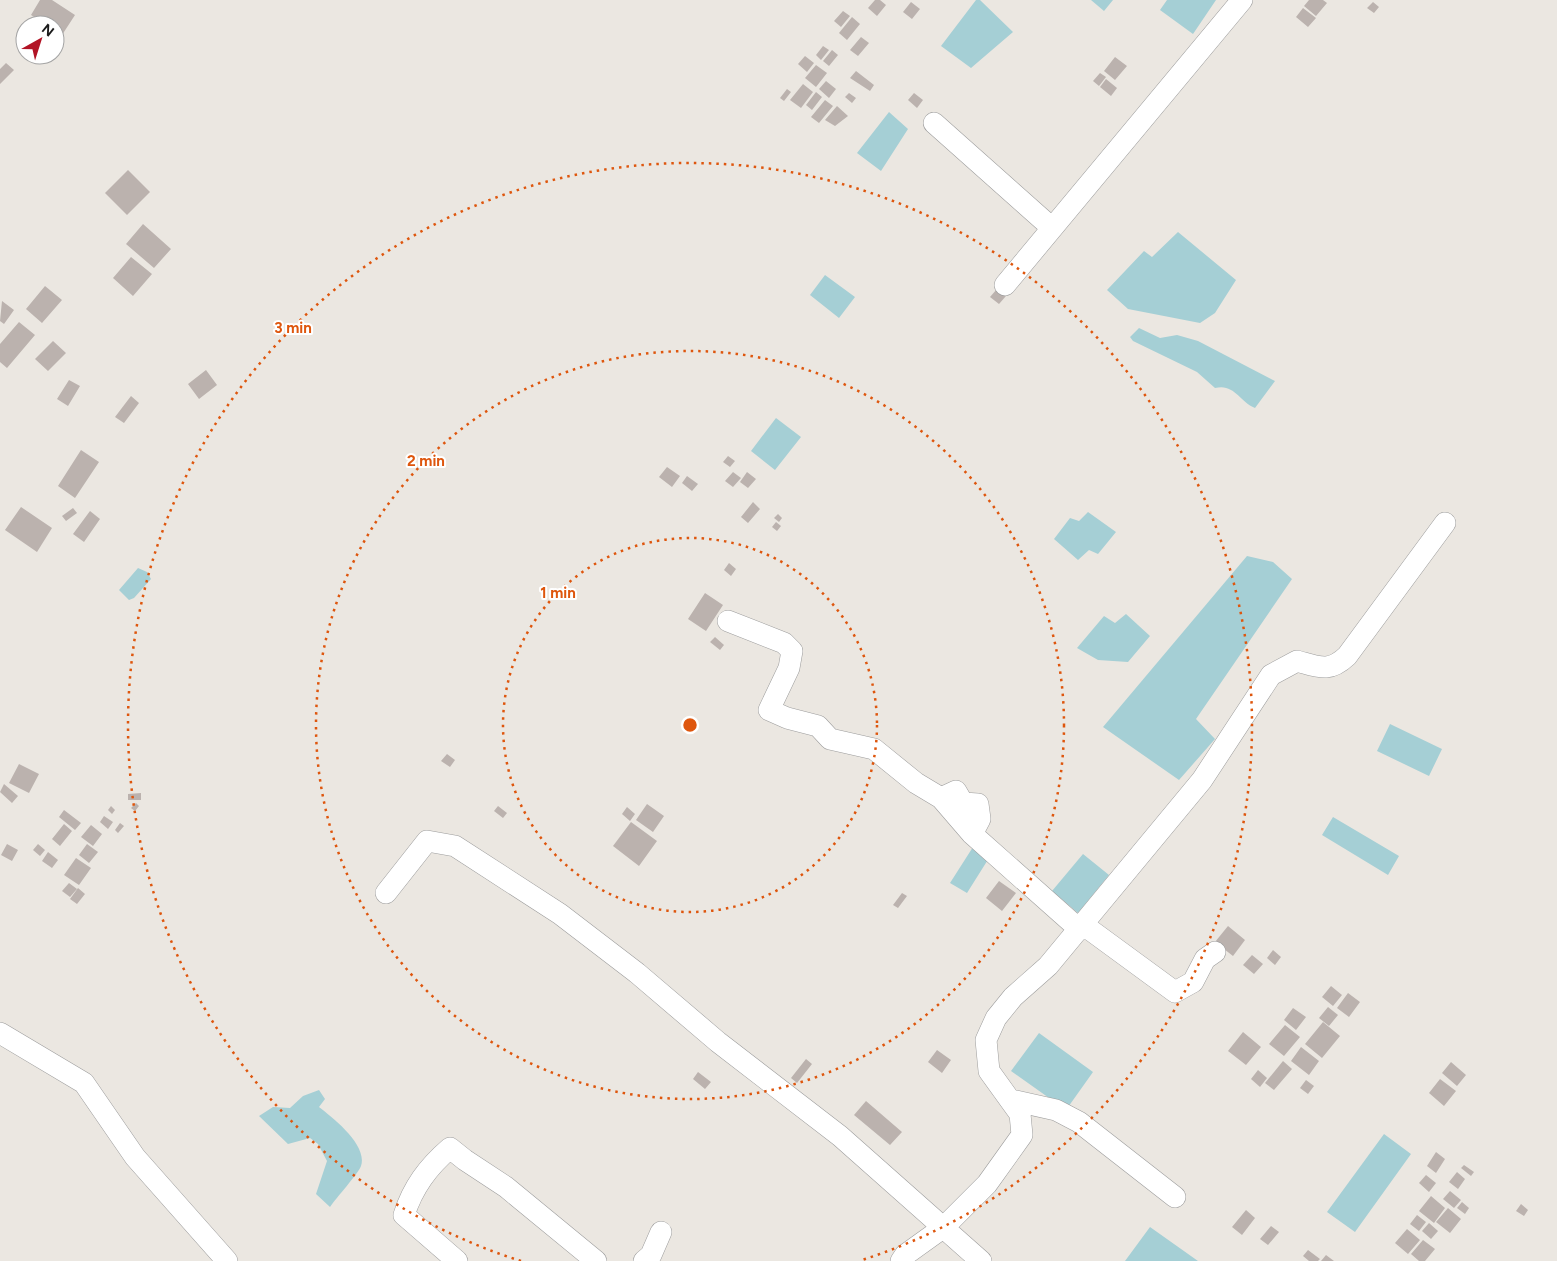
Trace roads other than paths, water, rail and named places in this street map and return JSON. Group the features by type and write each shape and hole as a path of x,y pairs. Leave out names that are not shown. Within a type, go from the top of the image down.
{"street":[{"path":"1005,285 1242,0"},
{"path":"934,123 1052,228"},
{"path":"902,1261 905,1255 944,1227 987,1184 1022,1135 1020,1114 989,1071 986,1040 996,1018 1013,997 1048,966 1202,780 1270,675 1297,661 1325,669 1337,665 1347,656 1445,522"},
{"path":"728,620 784,643 792,651 790,668 769,710 787,718 818,726 830,739 874,749 916,783 941,798 972,834 1079,929 1089,929 1175,992 1193,982 1205,959 1215,952"},
{"path":"386,893 427,841 455,846 560,914 637,973 718,1042 840,1136 981,1261"},
{"path":"0,1033 84,1083 135,1157 227,1261"},
{"path":"1011,1100 1056,1110 1079,1122 1175,1197"},
{"path":"457,1261 404,1215 411,1194 432,1163 450,1148 506,1187 596,1261"},
{"path":"644,1261 651,1255 661,1232"}],"water":[{"path":"976,0 980,0 1013,32 971,68 941,46"},
{"path":"1091,0 1113,0 1104,11"},
{"path":"1167,0 1216,0 1193,34 1160,10"},
{"path":"889,112 908,129 881,171 857,153"},
{"path":"1178,232 1236,280 1215,313 1200,323 1128,309 1107,290 1144,251 1152,257"},
{"path":"825,275 855,297 839,318 810,295"},
{"path":"1139,328 1160,338 1177,335 1198,341 1275,381 1255,408 1232,390 1222,387 1215,388 1197,372 1133,341 1130,337"},
{"path":"776,418 801,437 775,470 751,451"},
{"path":"1088,512 1116,532 1098,554 1089,550 1078,560 1054,539 1070,518 1079,521"},
{"path":"1247,556 1273,562 1292,579 1196,719 1215,739 1179,780 1103,727"},
{"path":"138,568 147,572 151,579 134,598 129,600 119,590"},
{"path":"1126,614 1150,636 1128,662 1098,660 1077,648 1104,616 1115,623"},
{"path":"1390,724 1442,749 1429,776 1377,751"},
{"path":"1333,817 1399,856 1388,875 1322,835"},
{"path":"973,847 989,858 967,893 950,883"},
{"path":"1083,854 1109,875 1078,913 1052,891"},
{"path":"1039,1033 1093,1072 1066,1110 1011,1071"},
{"path":"319,1090 325,1099 319,1107 348,1133 359,1149 362,1158 359,1170 330,1207 316,1194 327,1161 318,1144 310,1138 288,1144 259,1116 273,1107 290,1108 303,1096"},
{"path":"1384,1134 1411,1154 1355,1232 1327,1212"},
{"path":"1150,1227 1198,1261 1125,1261"}]}
